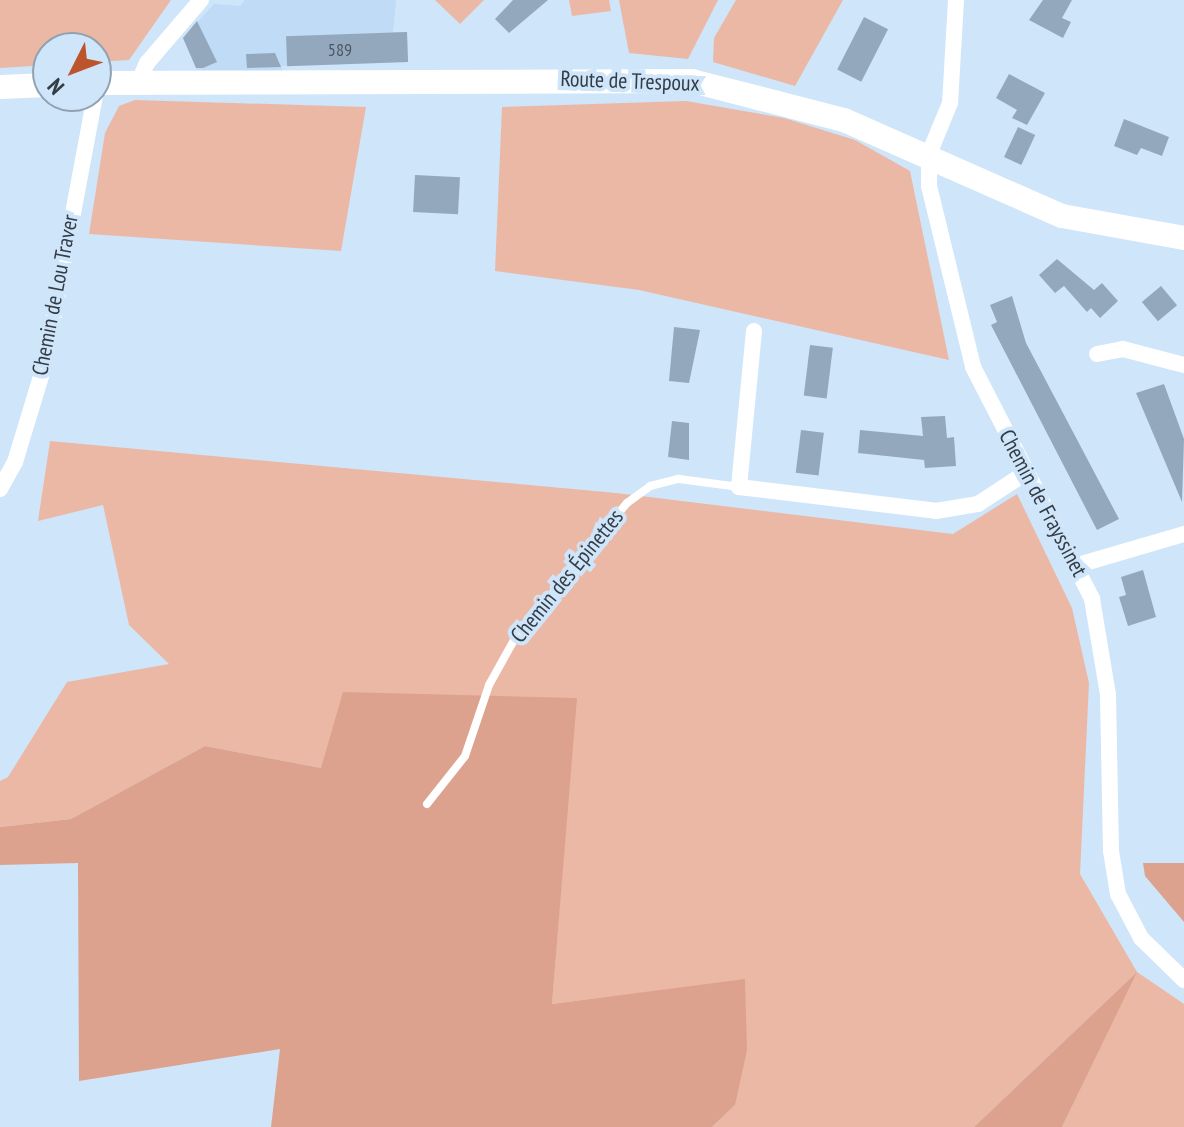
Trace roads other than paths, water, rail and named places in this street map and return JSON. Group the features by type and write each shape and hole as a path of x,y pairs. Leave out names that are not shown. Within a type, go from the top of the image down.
{"street":[{"path":"138,83 147,63 201,0"},
{"path":"929,154 950,103 956,0"},
{"name":"Route de Trespoux","path":"112,86 138,83 692,81 844,120 929,154 1062,216 1184,238"},
{"path":"0,87 32,86"},
{"name":"Chemin de Lou Traver","path":"0,489 15,462 45,363 92,112"},
{"name":"Chemin de Frayssinet","path":"929,154 929,186 973,367 1024,474 1078,565 1104,646 1111,851 1118,894 1141,938 1184,980"},
{"path":"739,487 754,331"},
{"path":"1097,354 1123,349 1184,365"},
{"name":"Chemin des Épinettes","path":"739,487 936,511 978,504 1024,474"},
{"path":"1078,565 1184,534"}],"lane":[{"name":"Chemin des Épinettes","path":"427,804 465,756 489,685 514,640 627,503 650,486 679,479 739,487"}]}
